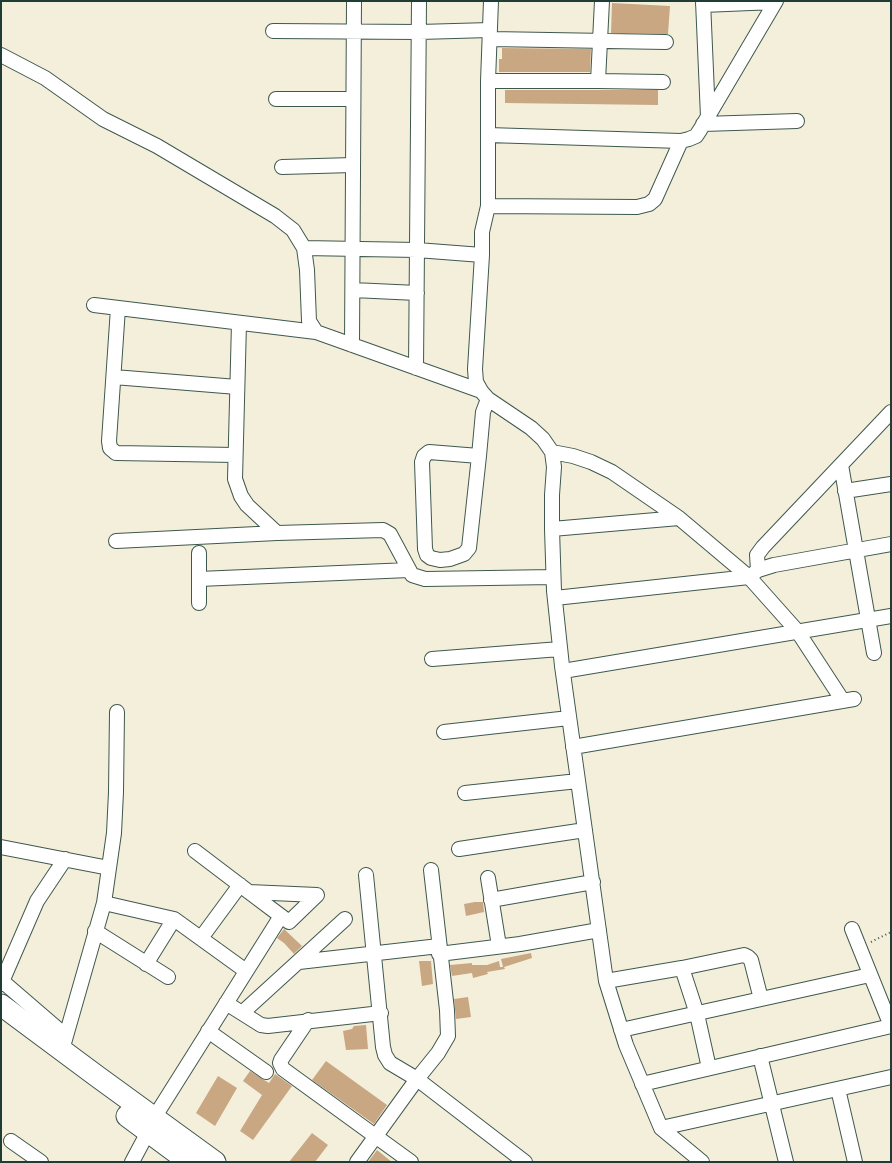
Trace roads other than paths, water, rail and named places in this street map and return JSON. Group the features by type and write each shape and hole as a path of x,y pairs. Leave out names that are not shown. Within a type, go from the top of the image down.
{"highway":[{"path":"1,1005 64,1043 189,1162"},
{"path":"1,1023 151,1125 215,1162"}],"street":[{"path":"352,345 354,1"},
{"path":"416,368 419,1"},
{"path":"479,456 429,452 424,456 422,462 425,549 426,555 431,558 440,560 450,559 464,554 469,548 479,456 484,395 476,382 475,369 482,232 488,206 488,82 491,1"},
{"path":"598,81 602,1"},
{"path":"706,120 703,3 776,2"},
{"path":"488,135 681,141 696,136 776,2"},
{"path":"273,31 419,32 666,42"},
{"path":"1,55 45,78 103,119 157,146 275,216 293,230 304,248 307,270 310,328"},
{"path":"488,82 664,82"},
{"path":"276,99 354,99"},
{"path":"706,120 796,121"},
{"path":"488,206 637,207 649,204 654,199 681,141"},
{"path":"282,167 353,166"},
{"path":"304,248 417,250 482,255"},
{"path":"353,290 417,293"},
{"path":"94,305 239,323 310,328 484,395 531,428 552,452 554,467 552,529 555,598 560,649 606,981 626,1045 661,1128 702,1162"},
{"path":"118,308 109,441 110,448 116,453 235,455"},
{"path":"239,323 235,479 241,496 247,505 277,533"},
{"path":"114,376 237,387"},
{"path":"754,574 757,555 763,547 891,412"},
{"path":"875,428 891,427"},
{"path":"552,452 573,456 591,462 612,472 679,518 754,574 848,700 573,747"},
{"path":"841,464 874,653"},
{"path":"845,491 891,484"},
{"path":"552,529 679,518"},
{"path":"116,541 277,533 383,530 390,534 412,575 425,579 554,577"},
{"path":"555,598 754,574 774,565 891,544"},
{"path":"199,553 199,603"},
{"path":"199,579 409,570"},
{"path":"563,671 891,616"},
{"path":"432,660 560,649"},
{"path":"66,859 37,901 1,982 64,1043 104,903 114,832 117,712"},
{"path":"444,732 569,718"},
{"path":"465,793 578,781"},
{"path":"460,849 585,830"},
{"path":"1,847 109,868"},
{"path":"194,851 289,922 316,895 245,889"},
{"path":"357,1162 417,1079 438,1053 448,1036 447,1010 431,870"},
{"path":"366,875 385,1055 390,1063 417,1079 525,1162"},
{"path":"488,878 499,946"},
{"path":"491,900 593,882"},
{"path":"201,938 245,889"},
{"path":"104,903 174,919 246,971"},
{"path":"132,1162 151,1125 280,916"},
{"path":"146,964 174,919"},
{"path":"242,1013 345,919"},
{"path":"642,1084 891,1026 852,929"},
{"path":"299,962 374,953 520,944 599,930"},
{"path":"96,931 168,977"},
{"path":"606,981 682,968 744,955 751,960 761,999"},
{"path":"682,968 697,1014 709,1068"},
{"path":"621,1030 870,975"},
{"path":"226,1003 261,1025 268,1026 308,1020 381,1013"},
{"path":"308,1020 281,1060 280,1063 283,1070 411,1162"},
{"path":"208,1031 266,1072"},
{"path":"760,1056 786,1162"},
{"path":"661,1128 891,1077"},
{"path":"838,1089 855,1162"},
{"path":"11,1141 41,1162"}]}
